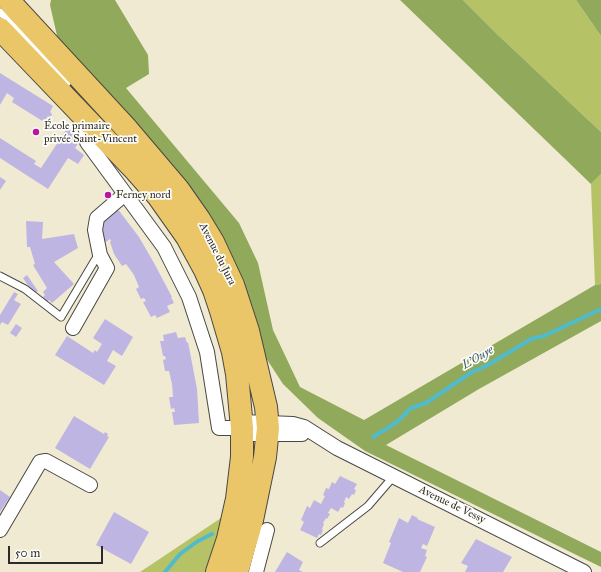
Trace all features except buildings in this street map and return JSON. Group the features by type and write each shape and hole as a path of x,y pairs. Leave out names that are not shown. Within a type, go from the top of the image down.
{"main road":[{"path":"0,7 5,0"},
{"name":"Avenue du Jura","path":"8,0 126,129 185,197 203,225 226,269 241,309 265,403 252,428 242,456 237,499 228,539 217,572"},
{"name":"Avenue du Jura","path":"0,29 148,184 168,208 205,270 214,290 228,334 252,428 252,520 238,572"}],"street":[{"path":"85,118 87,142 156,236 187,238"},
{"path":"73,328 107,268 100,255 95,230 97,218 126,194"},
{"name":"Avenue de Vessy","path":"156,236 164,247 189,297 205,345 219,428 252,428 293,424 308,429 320,438 393,477 494,526 569,569 584,572"},
{"path":"0,530 40,462 46,460 90,485"},
{"path":"256,572 267,530"}],"lane":[{"path":"0,12 70,86"},
{"path":"0,276 25,289 61,316 95,260 100,255"},
{"path":"320,543 368,506 393,477"}],"green space":[{"path":"51,0 115,0 148,55 149,74 126,88 239,223 258,263 273,330 300,387 364,420 595,285 601,284 601,321 479,389 386,445 601,552 601,567 365,451 318,418 283,384 58,40 50,5"},
{"path":"400,0 463,0 601,132 601,174 591,184"},
{"path":"463,0 576,0 601,36 601,132 497,34"},
{"path":"576,0 601,0 601,36"},
{"path":"601,174 601,284 595,285 591,184"},
{"path":"224,516 212,572 140,572"}],"waterway":[{"name":"L'Ouye","path":"373,437 397,422 411,408 426,403 472,372 488,365 531,339 544,336 601,309"},
{"name":"L'Ouye","path":"165,572 180,554 198,541 212,534"}],"place":[{"name":"École primaire privée Saint-Vincent","path":"36,132"},
{"name":"Ferney nord","path":"108,195"}]}
